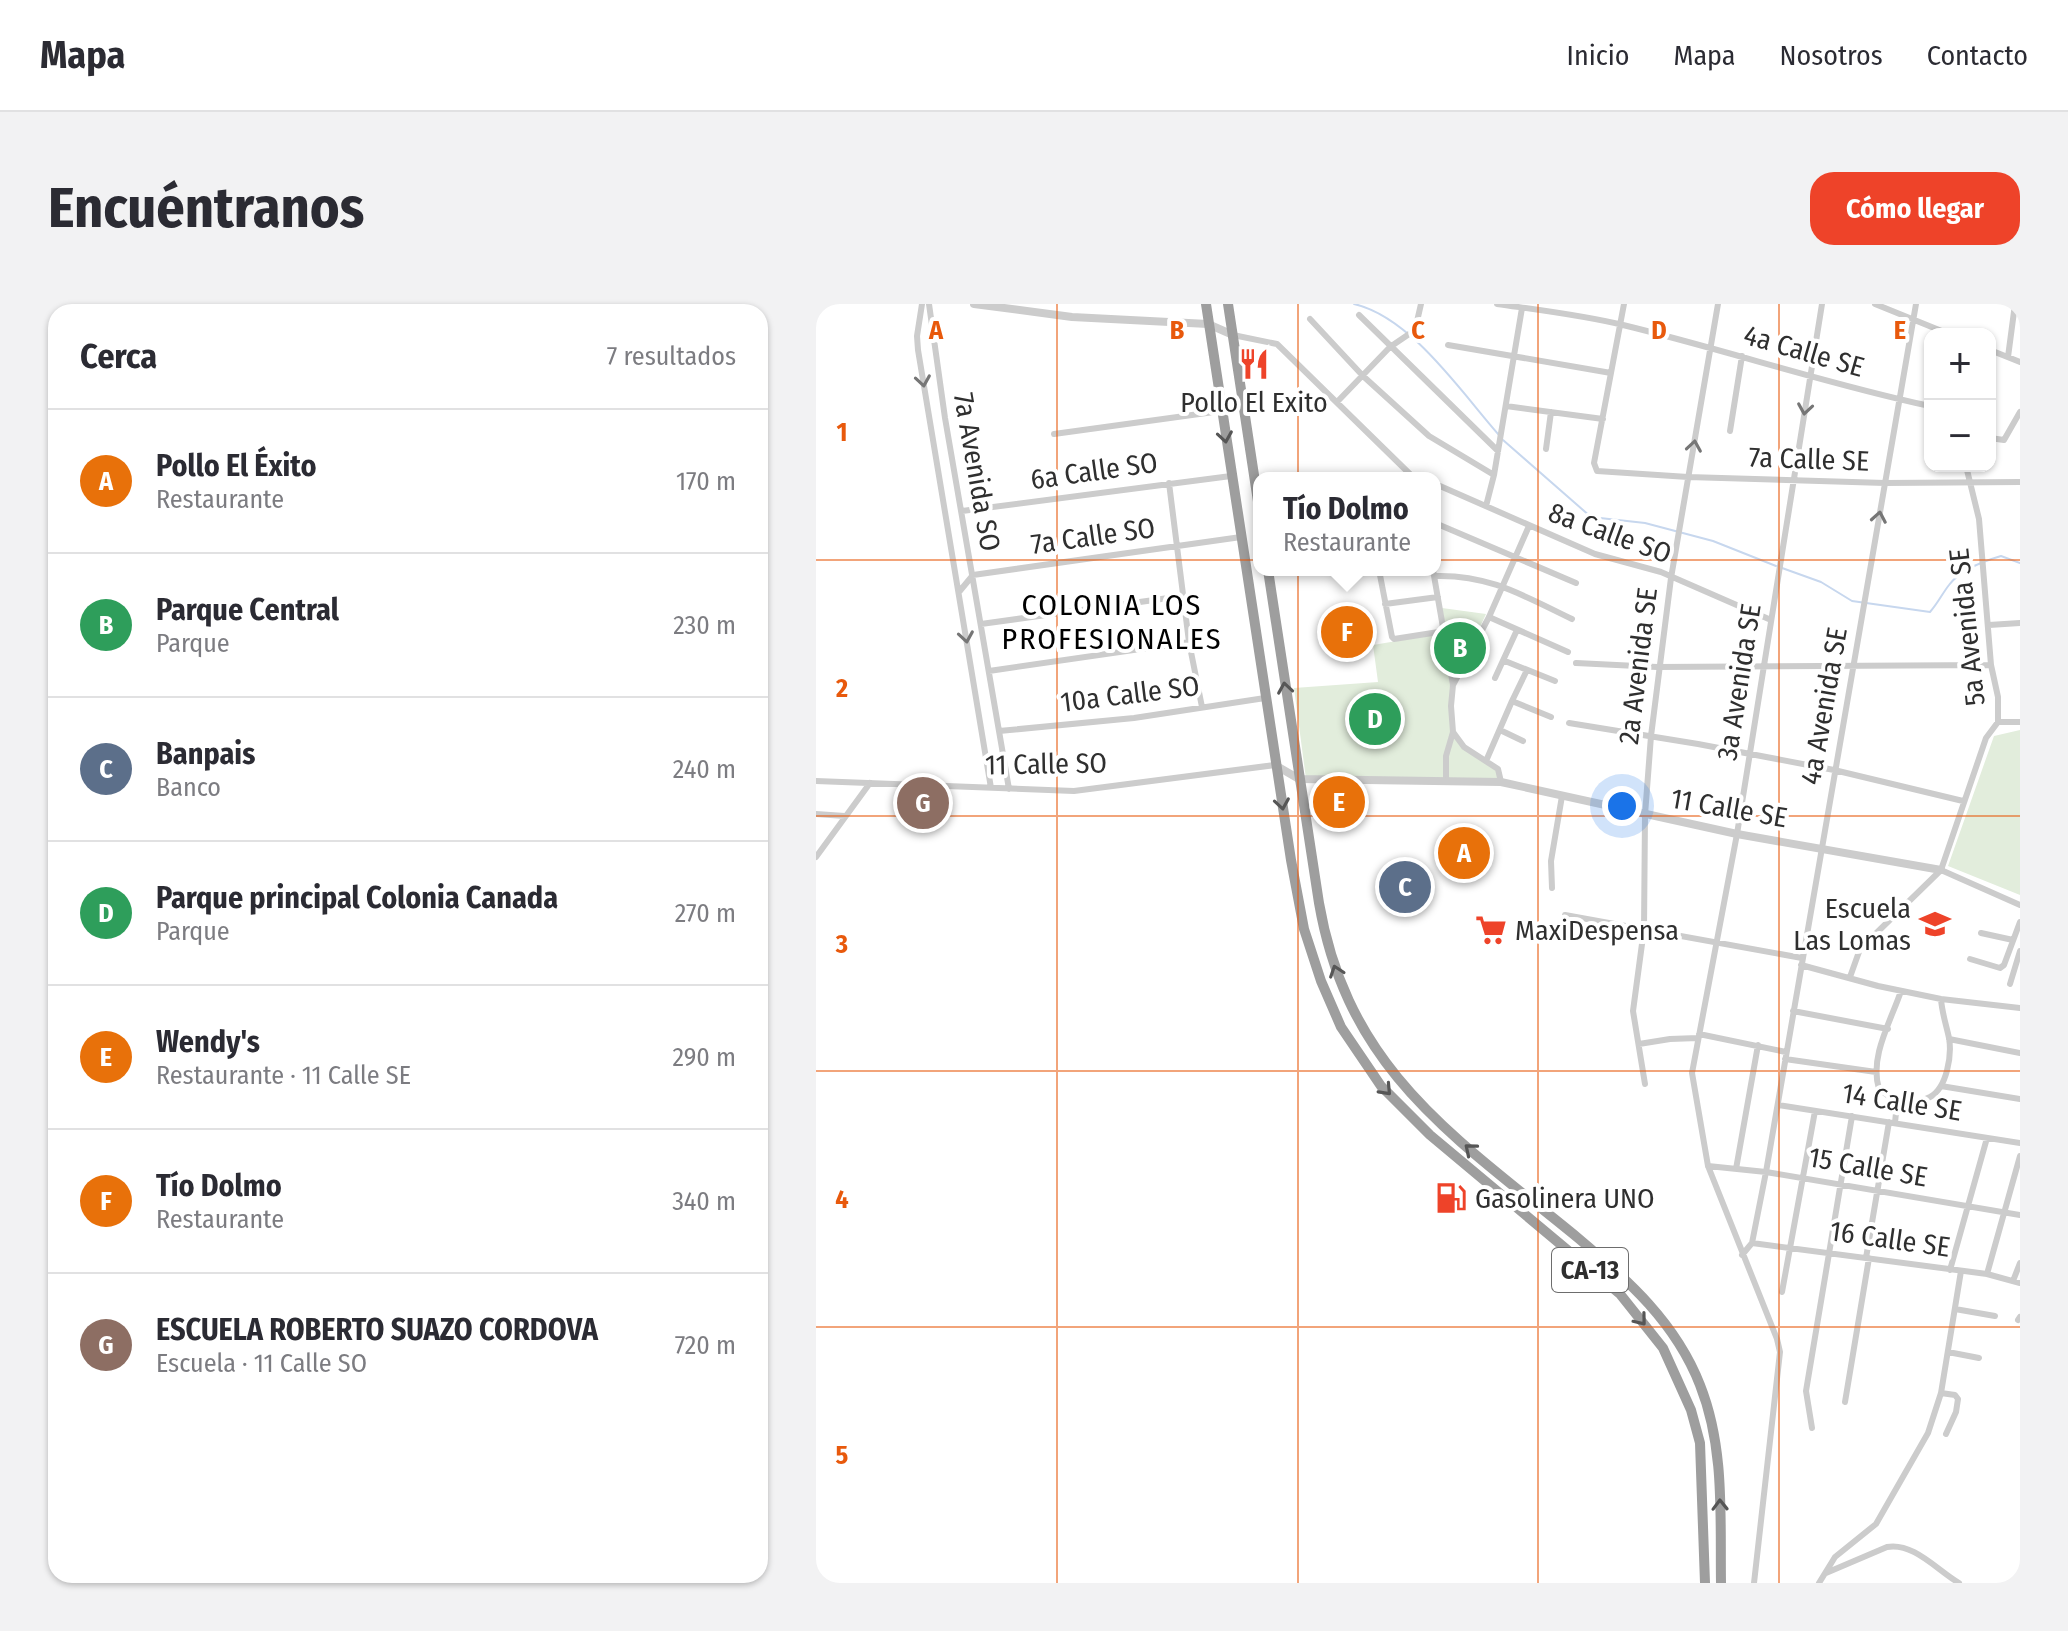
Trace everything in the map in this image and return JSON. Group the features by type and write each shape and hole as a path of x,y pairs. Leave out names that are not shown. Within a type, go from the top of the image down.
{"highway":[{"name":"CA-13","path":"1206,304 1275,765 1307,943 1321,981 1341,1027 1381,1086 1430,1135 1620,1294 1663,1348 1691,1410 1700,1443 1705,1583"},
{"path":"1228,304 1254,472"},
{"name":"CA-13","path":"1269,576 1324,933 1332,961 1357,1019 1382,1061 1413,1098 1467,1148 1632,1283 1676,1337 1699,1382 1717,1442 1721,1583"}],"street":[{"name":"7a Avenida SO","path":"922,304 917,336 929,421 991,788"},
{"name":"7a Avenida SO","path":"929,304 945,418 1009,789"},
{"path":"974,304 1072,317 1208,324 1233,335 1277,344 1408,472"},
{"path":"1337,402 1390,347 1412,333 1421,304"},
{"name":"4a Calle SE","path":"1497,304 1620,324 1924,405"},
{"path":"1506,406 1603,419 1624,304"},
{"name":"2a Avenida SE","path":"1645,1084 1633,1011 1644,929 1645,815 1657,667 1718,304"},
{"name":"3a Avenida SE","path":"1708,1166 1692,1073 1737,834 1822,304"},
{"path":"1875,304 1934,328"},
{"name":"4a Avenida SE","path":"1742,1255 1752,1243 1766,1172 1916,304"},
{"path":"2008,357 2015,304"},
{"path":"1486,506 1499,450 1522,306"},
{"path":"1359,315 1499,450"},
{"path":"1310,319 1363,376 1429,436 1494,475"},
{"path":"1448,345 1611,373"},
{"path":"1996,352 2020,362"},
{"path":"1730,431 1742,356"},
{"path":"1054,434 1221,411"},
{"path":"1546,449 1551,412"},
{"path":"1996,440 2007,436 2020,412"},
{"path":"929,421 945,418"},
{"name":"7a Calle SE","path":"1603,419 1594,463 1597,471 1885,483 2020,482"},
{"path":"2012,429 2020,432"},
{"name":"5a Avenida SE","path":"1850,977 1860,949 1941,870 1986,738 1998,722 1979,519 1968,472"},
{"name":"6a Calle SO","path":"962,511 1231,476"},
{"path":"1169,483 1189,642 1202,707"},
{"name":"8a Calle SO","path":"1441,488 1595,554 1646,566 1771,620"},
{"path":"1441,526 1576,583"},
{"path":"1453,685 1489,617 1529,526"},
{"name":"7a Calle SO","path":"973,575 1241,537"},
{"path":"1441,574 1461,575 1502,586 1572,619"},
{"path":"959,592 973,575"},
{"path":"1381,576 1390,634 1394,639 1445,631"},
{"path":"1434,576 1453,685 1453,732 1446,756 1446,781"},
{"path":"981,624 1183,596"},
{"path":"1385,604 1438,597"},
{"path":"1489,617 1568,652"},
{"path":"1989,625 2020,623"},
{"path":"1495,678 1517,630"},
{"path":"989,671 1189,642"},
{"path":"1505,661 1555,681"},
{"path":"1576,663 1657,667 1991,665"},
{"path":"1486,761 1527,670"},
{"name":"10a Calle SO","path":"999,731 1134,718 1265,698"},
{"path":"1512,701 1551,717"},
{"path":"1998,722 2020,722"},
{"path":"1569,723 1749,753 1963,801"},
{"path":"1500,730 1523,741"},
{"path":"1453,732 1464,747 1498,769 1501,782"},
{"name":"11 Calle SE","path":"1275,765 1299,779 1501,782 1737,834 1941,870"},
{"name":"11 Calle SO","path":"816,781 1074,791 1275,765"},
{"path":"816,857 820,846 870,783"},
{"path":"1552,888 1551,861 1562,796"},
{"path":"816,814 845,816"},
{"path":"1941,870 2020,905"},
{"path":"1565,915 1801,961 1901,991 2020,1008"},
{"path":"1970,959 2000,968 2004,965 2020,922"},
{"path":"1981,933 2013,940"},
{"path":"2010,984 2020,951"},
{"path":"1901,991 1881,1044 1876,1072 1879,1089 1897,1102 1930,1097 1941,1086 1949,1056 1941,999"},
{"path":"1793,1011 1888,1029"},
{"path":"1639,1044 1699,1036 1758,1045 1785,1055 1876,1072"},
{"path":"1949,1039 2020,1053"},
{"path":"1736,1169 1758,1045"},
{"path":"1941,1086 2020,1099"},
{"path":"1845,1402 1877,1191 1897,1102"},
{"name":"14 Calle SE","path":"1778,1105 2020,1143"},
{"path":"1782,1292 1815,1111"},
{"path":"1812,1428 1806,1391 1852,1116"},
{"path":"1950,1270 1987,1138"},
{"path":"1987,1274 2020,1156"},
{"path":"1708,1166 1780,1352 1754,1583"},
{"name":"15 Calle SE","path":"1708,1166 1766,1172 2020,1215"},
{"name":"16 Calle SE","path":"1752,1243 1987,1274 2017,1282"},
{"path":"2017,1282 2020,1263"},
{"path":"1819,1583 1835,1557 1876,1524 1928,1433 1941,1393 1961,1271"},
{"path":"1955,1309 1995,1316"},
{"path":"1948,1352 1979,1358"},
{"path":"1941,1393 1955,1395 1958,1399 1946,1434"},
{"path":"1823,1574 1898,1545 1908,1548 1959,1583"}],"green space":[{"path":"1442,608 1486,614 1455,681"},
{"path":"1444,633 1452,687 1451,732 1463,748 1498,769 1501,782 1306,779 1294,688 1378,682 1373,645"},
{"path":"2020,730 2020,895 1948,866 1994,736"}],"waterway":[{"path":"1354,304 1375,312 1415,340 1499,435"},
{"path":"1503,440 1591,517 1645,523 1713,541 1776,566"},
{"path":"1782,568 1821,582 1852,601 1930,612 1954,580 1973,567 2001,556 2020,563"}],"place":[{"name":"Pollo El Exito","path":"1254,364"},
{"name":"Tío Dolmo","path":"1347,632"},
{"name":"Parque Central","path":"1460,648"},
{"name":"Parque principal Colonia Canada","path":"1375,719"},
{"name":"Wendy's","path":"1339,802"},
{"name":"ESCUELA ROBERTO SUAZO CORDOVA","path":"923,803"},
{"name":"Pollo El Éxito","path":"1464,853"},
{"name":"Banpais","path":"1405,887"},
{"name":"Escuela Las Lomas","path":"1935,924"},
{"name":"MaxiDespensa","path":"1491,930"},
{"name":"Gasolinera UNO","path":"1451,1198"}],"district":[{"name":"COLONIA LOS PROFESIONALES","path":"1112,622"}]}
